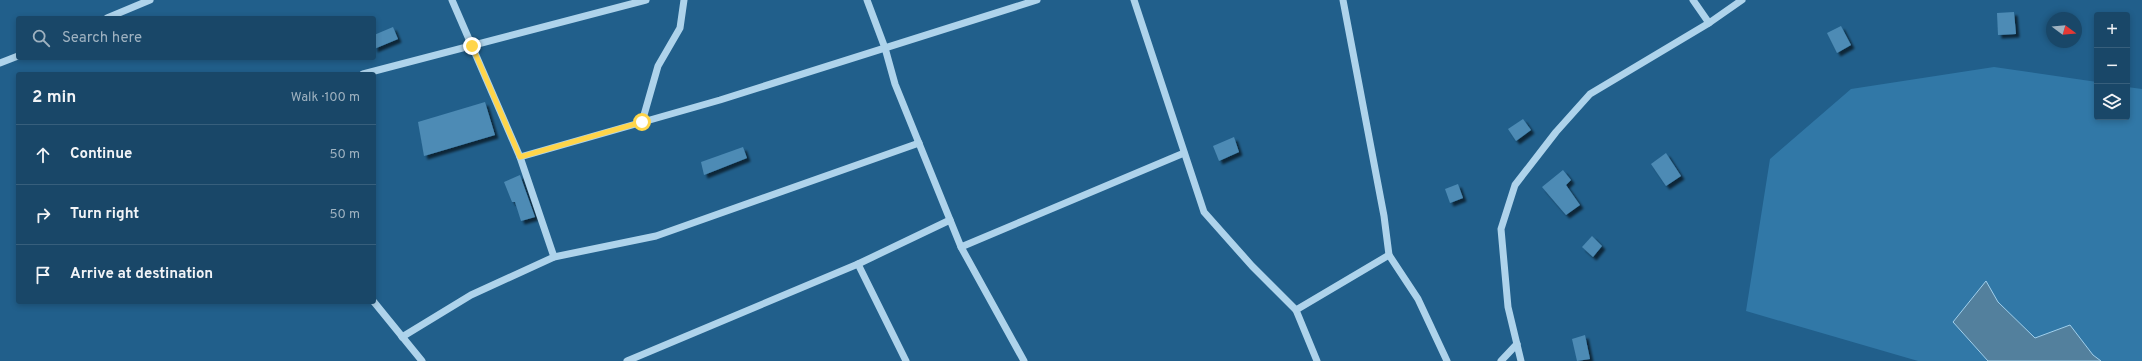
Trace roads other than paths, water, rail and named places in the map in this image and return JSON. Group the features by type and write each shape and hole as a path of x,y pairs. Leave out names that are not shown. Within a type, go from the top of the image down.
{"street":[{"path":"112,16 150,0"},
{"path":"452,0 520,157 554,257"},
{"path":"371,72 646,0"},
{"path":"642,122 658,66 680,28 684,0"},
{"path":"866,0 885,48 895,84 961,247 1024,361"},
{"path":"520,157 720,100 1037,0"},
{"path":"1134,0 1204,212 1252,266 1296,310 1317,361"},
{"path":"1344,0 1384,216 1389,255 1418,299 1447,361"},
{"path":"1693,0 1708,23"},
{"path":"1521,361 1508,307 1501,229 1514,185 1556,132 1590,94 1708,23 1742,0"},
{"path":"0,64 16,57"},
{"path":"402,337 471,295 554,257 656,236 919,143"},
{"path":"961,247 1184,153"},
{"path":"627,361 858,264 950,220"},
{"path":"1296,310 1389,255"},
{"path":"858,264 906,361"},
{"path":"376,304 422,361"},
{"path":"1501,361 1517,344"}]}
